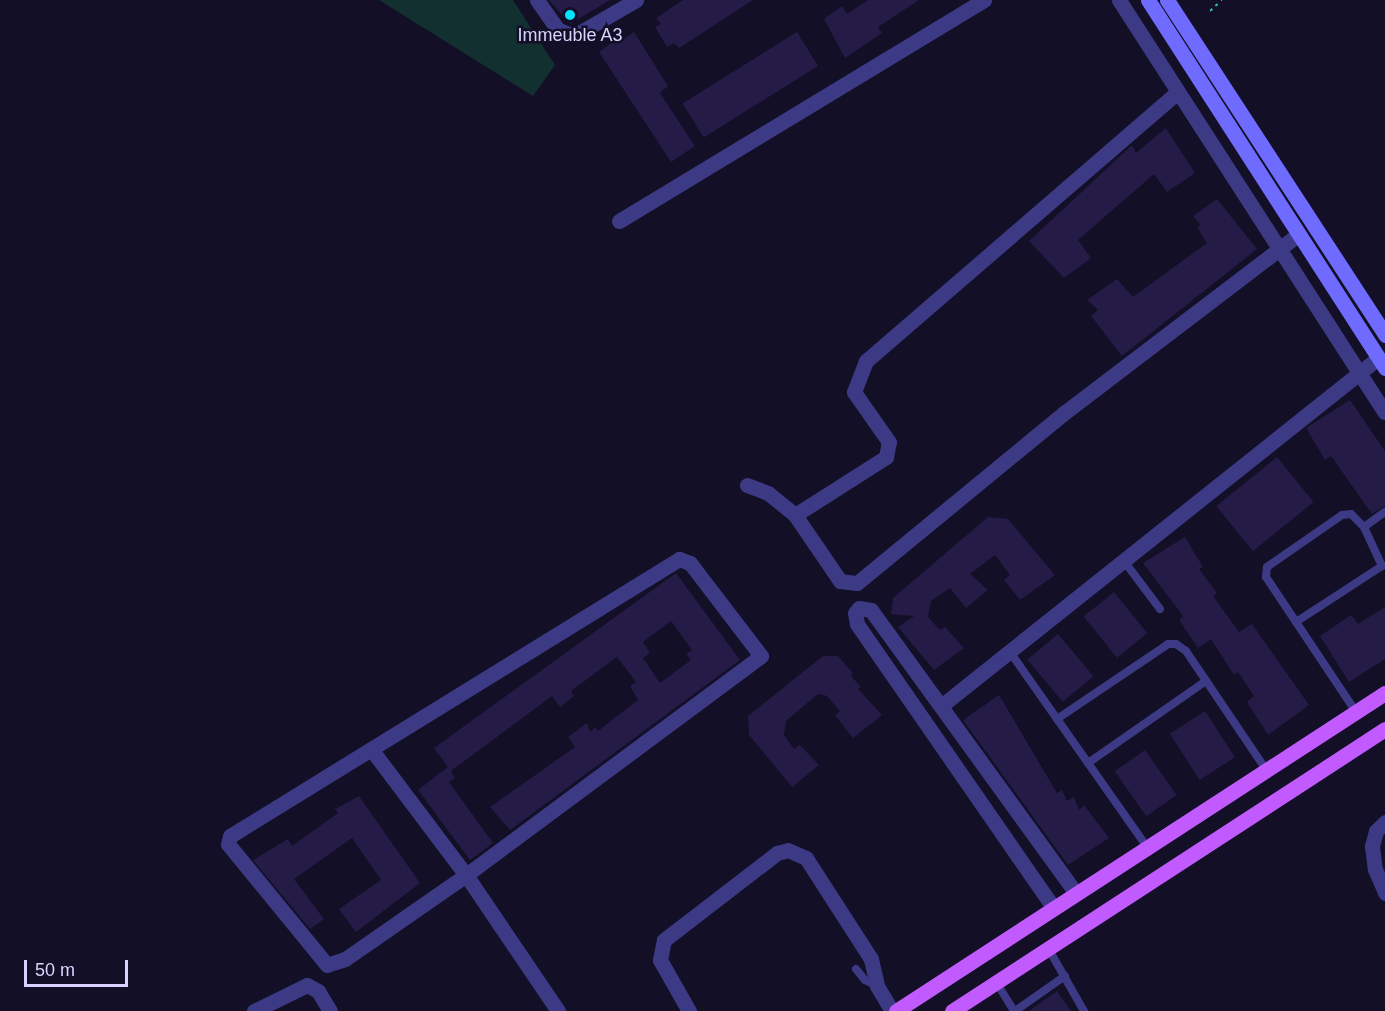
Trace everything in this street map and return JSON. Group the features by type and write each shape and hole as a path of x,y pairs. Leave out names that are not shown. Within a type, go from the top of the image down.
{"main road":[{"path":"894,1011 1076,892 1268,771 1385,693"},
{"path":"952,1011 1385,729"}],"street":[{"path":"537,0 557,29 568,34 579,33 636,0"},
{"path":"619,221 984,0"},
{"path":"1119,0 1385,412"},
{"path":"941,706 1360,372 1382,363 1148,0"},
{"path":"1167,0 1385,335"},
{"path":"1167,75 1187,61"},
{"path":"795,515 886,457 889,442 854,392 866,361 1178,92"},
{"path":"747,484 768,493 795,515 840,581 856,584 1018,448 1298,235"},
{"path":"679,559 690,563 761,656 466,875 345,959 327,964 228,844 230,836 679,559"},
{"path":"1053,907 915,704 857,624 855,613 859,608 871,610 1076,892"},
{"path":"915,704 931,692"},
{"path":"371,749 466,875 558,1011"},
{"path":"1002,831 1022,817"},
{"path":"1385,822 1376,831 1372,846 1375,869 1385,893"},
{"path":"689,1011 660,960 664,940 777,853 788,850 806,858 872,959 877,986 894,1011"},
{"path":"254,1011 307,985 318,991 330,1011"}],"lane":[{"path":"1364,527 1385,512"},
{"path":"1296,622 1382,566 1364,527 1351,513 1342,515 1267,567 1266,577 1296,622 1356,712"},
{"path":"1124,561 1160,609"},
{"path":"1057,719 1168,644 1176,644 1186,651 1268,771"},
{"path":"1010,652 1147,847"},
{"path":"1088,763 1206,681"},
{"path":"1048,948 1084,1011"},
{"path":"856,969 865,980 877,986"},
{"path":"996,982 1014,1011 1065,976"}],"path":[{"path":"1210,11 1222,0"}],"green space":[{"path":"379,0 513,0 555,65 533,96"}],"building":[{"name":"Immeuble A3","path":"549,0 610,0 570,24"},
{"path":"683,0 753,0 679,48 674,43 667,47 655,27 661,24 656,18"},
{"path":"868,0 919,0 878,27 882,33 845,58 824,19 842,6 847,14"},
{"path":"634,32 668,86 660,93 695,146 671,162 599,52 622,35 624,39"},
{"path":"797,32 818,66 704,137 683,104"},
{"path":"1166,128 1195,173 1167,192 1154,174 1078,240 1091,258 1064,278 1029,241 1132,145 1136,153"},
{"path":"1217,199 1257,249 1122,356 1091,316 1098,310 1087,300 1117,279 1133,297 1207,243 1197,227 1201,225 1193,216"},
{"path":"1350,400 1385,451 1385,506 1372,514 1331,456 1325,460 1306,428"},
{"path":"1277,457 1314,502 1253,551 1216,506"},
{"path":"988,517 1008,519 1055,575 1020,600 1004,580 1010,575 995,555 970,574 988,590 966,608 950,588 931,601 928,617 940,630 945,627 964,648 934,670 898,627 914,616 891,614 893,598"},
{"path":"1185,537 1203,567 1199,569 1217,593 1213,596 1239,632 1252,624 1309,705 1268,735 1247,702 1254,696 1238,672 1234,675 1211,639 1198,648 1179,620 1183,616 1143,563"},
{"path":"676,573 740,660 510,830 490,807 575,747 568,737 587,723 590,732 595,727 598,731 638,700 630,686 636,682 617,657 571,691 574,696 560,707 552,696 451,771 455,778 449,782 493,843 470,860 418,790 448,767 434,748","holes":["671,621 692,650 686,654 691,660 660,683 643,658 650,653 643,642"]},
{"path":"1114,592 1147,633 1117,658 1084,617"},
{"path":"1385,607 1385,659 1349,682 1320,636 1351,615 1358,624"},
{"path":"1058,634 1093,676 1063,702 1027,660"},
{"path":"823,656 838,656 853,673 851,676 861,687 858,689 882,715 853,738 835,715 840,711 827,696 818,694 786,721 784,735 794,749 800,745 819,765 792,787 749,735 748,716"},
{"path":"999,695 1057,793 1062,790 1067,801 1074,797 1079,810 1084,805 1109,838 1068,865 963,720"},
{"path":"1205,711 1235,757 1200,780 1170,734"},
{"path":"1145,750 1177,795 1146,816 1115,771"},
{"path":"359,796 420,883 356,932 339,909 381,880 352,838 294,879 324,919 310,929 253,860 288,839 292,846 338,813 335,809"},
{"path":"1057,991 1071,1011 1029,1011"}],"place":[{"name":"Immeuble A3","path":"570,15"}]}
